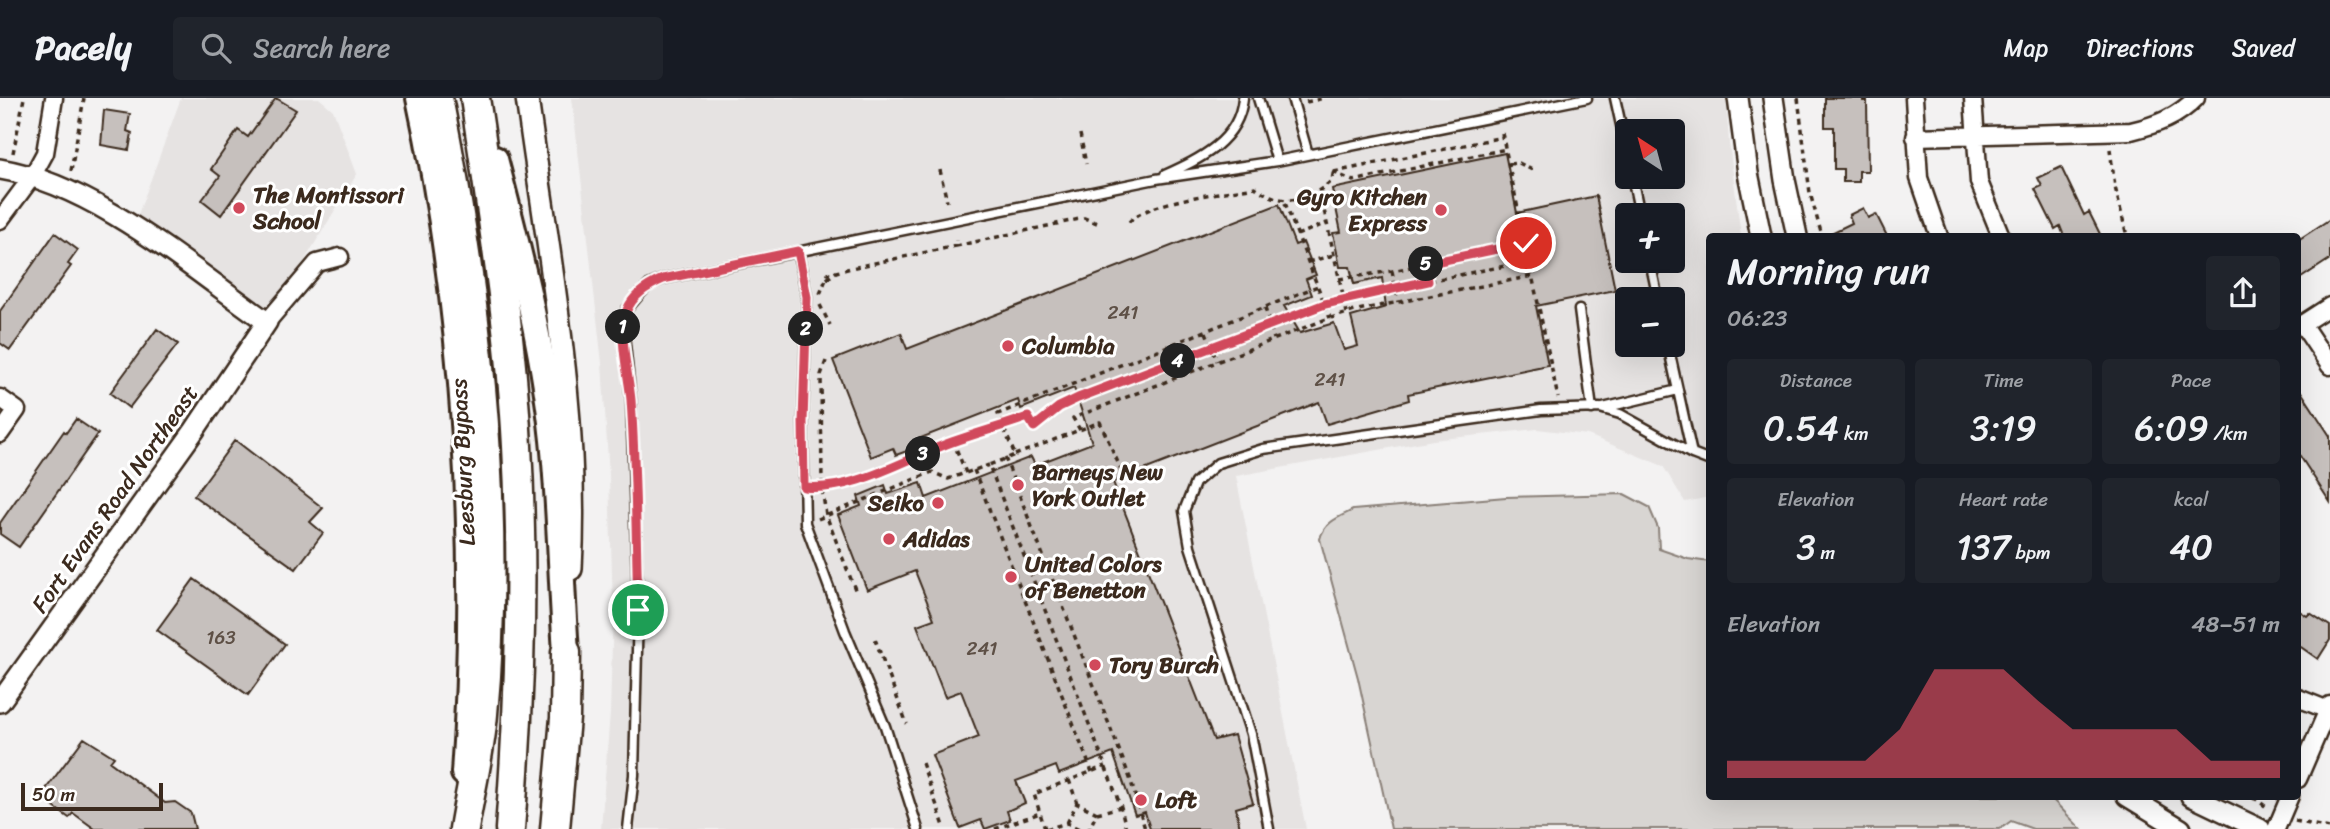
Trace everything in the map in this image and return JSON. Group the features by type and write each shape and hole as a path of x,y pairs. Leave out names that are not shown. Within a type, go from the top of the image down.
{"highway":[{"name":"Leesburg Bypass","path":"419,98 430,148 446,263 468,522 466,747 462,829"},
{"path":"438,98 470,293 485,458 487,658 483,717 462,829"},
{"path":"477,98 525,278 553,440 566,652 565,718 555,829"},
{"path":"477,98 508,338 517,444 520,637 510,829"}],"main road":[{"path":"527,98 549,242 570,432 572,540 566,652"}],"street":[{"path":"0,220 32,177 45,153 54,98"},
{"path":"1738,98 1748,173 1760,233"},
{"path":"1773,98 1785,180 1796,233"},
{"path":"1914,98 1919,178 1938,233"},
{"path":"1973,98 1979,182 2000,233"},
{"path":"1915,136 2131,131 2155,125 2177,114 2196,98"},
{"path":"4,160 32,177 74,192 122,220 267,322 317,263 340,257"},
{"path":"2330,306 2302,324 2330,366"},
{"name":"Fort Evans Road Northeast","path":"0,702 172,462 267,322"},
{"path":"0,398 17,410 0,435"},
{"path":"2301,699 2329,707 2301,772"},
{"path":"2133,800 2181,829"},
{"path":"2199,800 2260,829"},
{"path":"2276,829 2288,800"}],"lane":[{"path":"1156,180 1200,159 1221,143 1235,126 1242,98"},
{"path":"1258,98 1277,161"},
{"path":"1292,98 1308,154"},
{"path":"628,829 634,775 638,610 631,400 623,325 627,309 649,285 663,279 798,251 1156,180 1277,161 1587,98"},
{"path":"1615,98 1620,119"},
{"path":"798,251 807,297 803,422 806,526 845,631 885,726 918,829"},
{"path":"1579,310 1596,409"},
{"path":"1671,357 1692,454"},
{"path":"1596,409 1678,390"},
{"path":"1269,829 1251,734 1191,546 1185,512 1195,484 1218,463 1263,450 1441,423 1565,409 1596,409 1620,414 1706,459"}],"path":[{"path":"4,160 15,153 24,98"},
{"path":"71,171 84,98"},
{"path":"1306,102 1325,98"},
{"path":"1798,98 1810,193 1821,233"},
{"path":"2109,132 2110,160 2126,233"},
{"path":"1080,134 1086,164"},
{"path":"1334,170 1503,135 1556,395 1565,409"},
{"path":"1334,170 1353,181 1506,149"},
{"path":"1509,164 1519,163 1534,171"},
{"path":"940,170 947,202"},
{"path":"1129,222 1138,212 1155,207 1255,187 1284,202 1302,200 1320,192 1332,180 1334,170"},
{"path":"1320,192 1347,313"},
{"path":"1284,202 1330,318"},
{"path":"827,279 836,272 851,268 1084,218 1097,223"},
{"path":"1297,235 1327,223"},
{"path":"956,240 956,246"},
{"path":"1339,279 1392,271 1526,243"},
{"path":"1308,262 1334,255"},
{"path":"804,487 822,489 864,477 953,442 1028,417 1034,427 1059,407 1078,398 1343,298 1530,261"},
{"path":"1425,264 1428,281"},
{"path":"1392,271 1398,302"},
{"path":"829,272 821,292 820,304 830,325"},
{"path":"1080,430 1073,418 1330,318 1533,275"},
{"path":"1015,456 998,414 1318,286"},
{"path":"1265,308 1274,339"},
{"path":"1206,332 1217,361"},
{"path":"826,361 821,375 822,489 826,515 856,592"},
{"path":"806,526 826,515 932,472 948,479 1100,422 1126,483"},
{"path":"953,442 965,473"},
{"path":"1005,458 1130,778 1145,829"},
{"path":"989,465 1106,766 1126,829"},
{"path":"974,470 1092,772"},
{"path":"875,639 906,724"},
{"path":"922,764 945,829"},
{"path":"1079,829 1067,823 1046,829 1034,794 1106,766"},
{"path":"1069,780 1077,803 1097,813 1121,807"},
{"path":"1067,823 1077,803"},
{"path":"996,829 1040,813"},
{"path":"1089,829 1097,813"}],"shaded area":[{"name":"The Montissori School","path":"181,98 319,98 333,110 357,174 267,322 133,228"},
{"path":"572,98 1726,98 1741,233 1706,233 1706,498 1685,502 1663,466 1588,435 1537,429 1433,440 1236,476 1306,829 601,829 610,713 613,608 602,363"},
{"path":"1624,494 1649,507 1658,528 1659,549 1688,559 1706,561 1706,800 2053,800 2081,829 2033,829 2011,821 2000,829 1391,829 1358,678 1320,539 1322,533 1333,521 1353,510 1506,497"}],"building":[{"path":"276,98 296,110 221,215 202,200 220,176 211,169 238,130 248,137"},
{"path":"1825,98 1863,98 1863,101 1867,101 1868,171 1859,171 1859,182 1843,182 1843,169 1834,169 1834,127 1825,127"},
{"path":"104,110 130,114 127,131 132,133 129,150 101,145"},
{"path":"1505,153 1517,213 1596,196 1615,290 1536,306 1548,365 1408,394 1409,400 1327,424 1319,402 1113,482 1214,740 1234,735 1253,803 1236,808 1240,829 1150,829 1145,812 1135,815 1113,753 1059,774 1056,766 1016,781 1025,803 1007,811 1010,820 985,829 981,820 960,828 932,755 979,737 961,691 945,697 917,625 934,619 915,571 867,590 838,515 861,506 858,496 885,485 888,494 921,483 926,498 1031,457 1035,465 1092,443 1074,388 1021,409 1018,400 918,439 921,446 896,455 893,448 871,457 833,360 901,333 907,349 1279,204 1295,245 1303,242 1316,275 1306,279 1312,295 1284,306 1300,333 1334,323 1344,350 1358,346 1351,317 1386,307 1382,278 1354,284 1350,267 1340,267 1333,233 1341,232 1332,189"},
{"path":"2061,167 2084,215 2089,212 2100,233 2063,233 2060,226 2055,229 2035,189 2042,186 2038,178"},
{"path":"1863,208 1868,218 1876,214 1886,233 1831,233 1852,223 1849,215"},
{"path":"2330,219 2330,259 2301,278 2301,238"},
{"path":"55,233 78,250 68,264 71,266 10,350 0,343 0,311"},
{"path":"157,329 178,344 129,408 110,393"},
{"path":"2301,392 2330,436 2330,502 2301,458"},
{"path":"76,419 98,434 19,547 0,534 0,523 64,431 66,433"},
{"path":"235,440 323,508 310,522 323,533 296,569 194,496"},
{"path":"194,579 285,644 248,695 157,630"},
{"path":"2301,612 2307,616 2310,613 2330,626 2330,640 2318,659 2301,647"},
{"path":"84,738 114,757 110,762 165,803 175,802 191,813 195,829 95,829 73,813 69,818 40,797"}],"place":[{"name":"The Montissori School","path":"239,208"},
{"name":"Gyro Kitchen Express","path":"1441,210"},
{"name":"Columbia","path":"1008,346"},
{"name":"Barneys New York Outlet","path":"1018,485"},
{"name":"Seiko","path":"938,503"},
{"name":"Adidas","path":"889,539"},
{"name":"United Colors of Benetton","path":"1011,577"},
{"name":"Tory Burch","path":"1095,665"},
{"name":"Loft","path":"1141,800"}],"route":[{"path":"638,610 631,400 623,325 627,309 639,295 649,285 663,279 798,251 807,297 804,487 822,489 864,477 953,442 1028,417 1034,427 1059,407 1078,398 1325,304 1428,281 1425,264 1526,243"}]}
